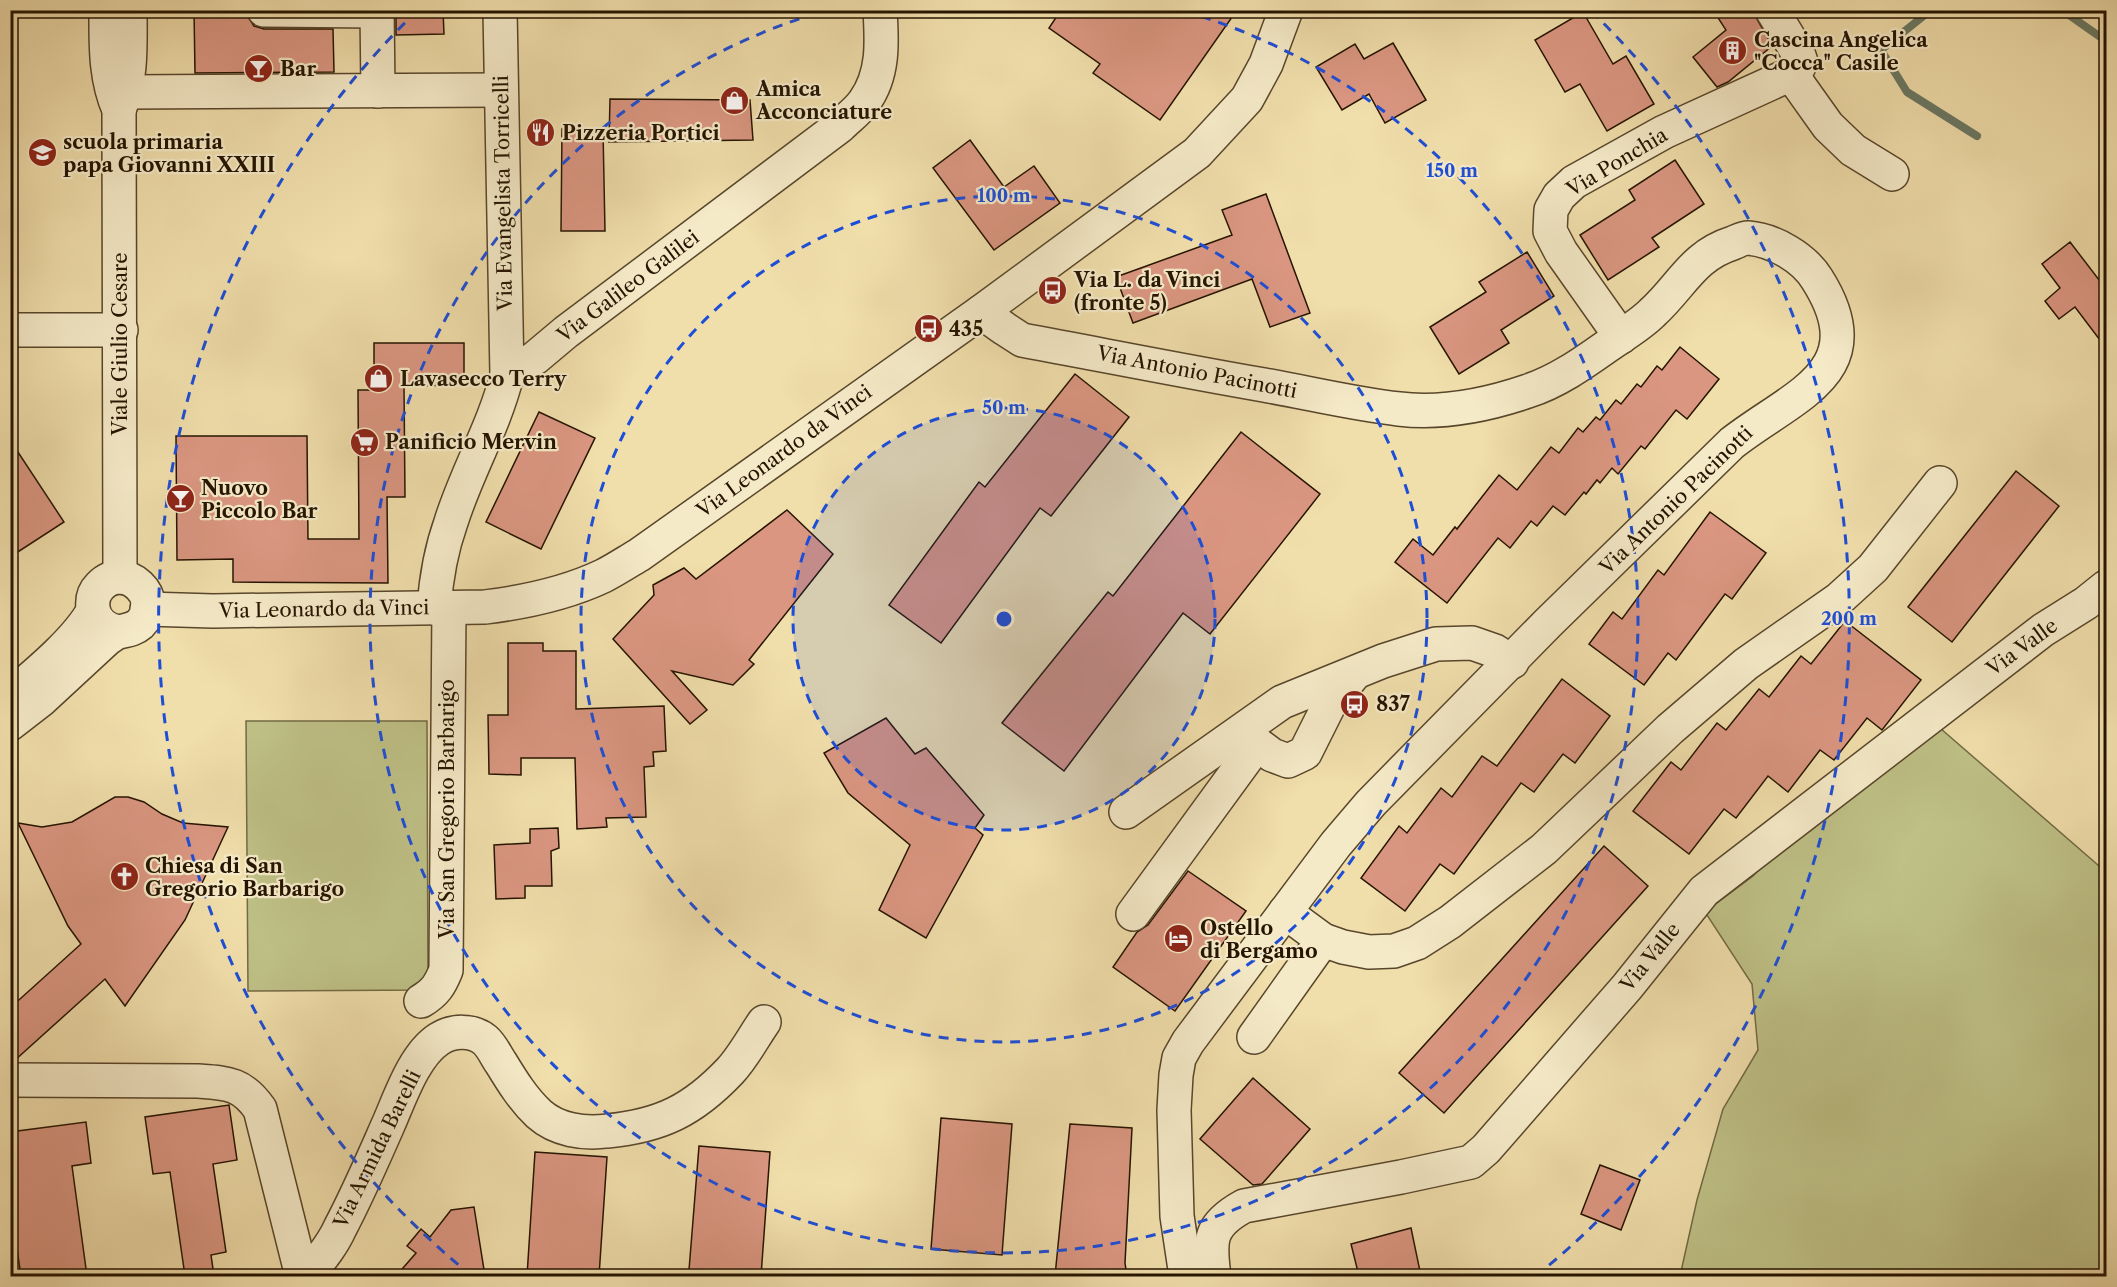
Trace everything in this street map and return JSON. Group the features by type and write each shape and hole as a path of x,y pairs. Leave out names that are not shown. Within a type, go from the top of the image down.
{"street":[{"name":"Viale Giulio Cesare","path":"106,10 106,65 111,92 123,101"},
{"name":"Viale Giulio Cesare","path":"120,577 123,101 130,68 130,10"},
{"path":"264,10 377,11 378,91"},
{"name":"Via Evangelista Torricelli","path":"500,10 507,375"},
{"name":"Via Galileo Galilei","path":"507,375 535,358 840,126 865,102 878,72 882,46 880,10"},
{"name":"Via Leonardo da Vinci","path":"147,609 213,611 485,607 520,603 563,592 604,576 639,555 981,312 1197,153 1247,99 1266,64 1286,10"},
{"path":"1772,10 1801,62 1797,70 1791,74 1828,126 1853,150 1892,174"},
{"name":"Via Ponchia","path":"1620,337 1561,252 1550,231 1551,210 1559,196 1574,182 1665,132 1791,74"},
{"path":"123,101 378,91 501,90"},
{"name":"Via Antonio Pacinotti","path":"981,312 1022,340 1180,371 1400,409 1449,409 1494,402 1531,390 1564,375 1651,314 1674,291 1692,266 1716,248 1747,238 1772,244 1798,258 1815,276 1829,301 1838,325 1834,357 1819,380 1757,423 1732,444 1371,803 1336,844 1188,1042 1179,1058 1174,1110 1177,1216 1186,1276"},
{"path":"10,330 121,330"},
{"path":"441,608 436,585 450,522 500,405 507,375"},
{"path":"1285,912 1323,940 1343,947 1394,951 1417,943 1474,905 1544,849 1670,729 1737,671 1839,599 1873,568 1940,483"},
{"path":"10,724 41,700 92,652 118,632 130,630 142,622 148,601 135,581 120,577 107,580 96,590 93,604 96,617 105,627 118,632"},
{"name":"Via Valle","path":"1214,1276 1210,1251 1212,1235 1219,1222 1228,1214 1244,1206 1471,1162 1486,1149 1627,987 1704,891 2043,630 2106,587"},
{"name":"Via San Gregorio Barbarigo","path":"421,1001 441,984 446,970 441,608"},
{"path":"10,696 76,635 93,611"},
{"path":"1133,914 1249,738 1282,702 1357,671 1436,644 1472,643 1495,651 1512,662"},
{"path":"1249,738 1272,755 1288,761 1305,753 1330,703 1357,671"},
{"path":"1126,812 1249,738"},
{"path":"1254,1037 1323,940"},
{"name":"Via Armida Barelli","path":"305,1276 323,1256 339,1230 411,1075 428,1048 440,1038 459,1032 476,1033 487,1042 522,1096 540,1115 560,1127 581,1132 602,1132 633,1128 679,1113 732,1070 764,1022"},
{"path":"10,1080 198,1082 223,1083 238,1087 251,1096 260,1108 305,1276"}],"green space":[{"path":"246,721 427,721 428,990 248,991"},
{"path":"1933,722 2106,872 2106,1276 1680,1276 1697,1200 1723,1109 1758,1050 1752,984 1705,912 1753,876 1800,824"}],"building":[{"path":"194,10 221,10 221,15 247,15 254,26 264,29 333,29 334,72 195,73"},
{"path":"396,10 443,10 444,34 396,35"},
{"path":"1061,10 1237,10 1160,120 1093,73 1100,64 1049,28"},
{"name":"Cascina Angelica \"Cocca\" Casile","path":"1713,10 1752,10 1772,46 1728,82 1717,87 1693,57 1726,30"},
{"path":"1583,12 1613,64 1626,56 1654,104 1607,131 1580,84 1565,92 1535,40"},
{"path":"1393,43 1426,100 1385,123 1369,94 1342,110 1316,67 1355,44 1364,59"},
{"path":"610,99 750,100 753,140 609,142"},
{"path":"562,129 603,130 605,231 561,231"},
{"path":"970,140 1004,187 1034,166 1060,203 994,250 933,168"},
{"path":"1675,160 1704,204 1652,238 1659,247 1608,280 1580,235 1635,200 1629,190"},
{"path":"1266,194 1310,313 1270,327 1252,279 1133,323 1116,277 1232,235 1222,210"},
{"path":"2070,242 2106,289 2106,348 2075,307 2059,319 2045,301 2060,288 2042,264"},
{"path":"1527,252 1554,296 1501,330 1509,343 1459,374 1430,327 1486,292 1479,282"},
{"path":"374,343 464,343 464,385 404,386 405,497 387,497 388,583 233,582 233,559 177,560 176,436 307,436 308,539 359,539 358,390 374,390"},
{"path":"1680,347 1719,379 1687,419 1676,410 1645,449 1641,446 1618,474 1612,468 1600,483 1597,480 1565,515 1553,506 1537,526 1531,521 1510,548 1498,538 1447,603 1395,562 1413,539 1433,555 1455,527 1457,529 1499,475 1517,490 1551,447 1559,453 1578,428 1583,432 1596,417 1600,420 1616,400 1621,404 1637,384 1641,387 1657,366 1662,370"},
{"path":"1075,374 1129,417 1051,516 1040,508 941,643 889,605 979,482 985,487"},
{"path":"539,412 595,438 541,549 486,522"},
{"path":"1241,432 1320,494 1210,634 1183,613 1064,771 1002,723 1108,592 1113,596"},
{"path":"10,440 64,522 10,557"},
{"path":"2016,471 2059,506 1952,642 1908,607"},
{"path":"787,510 833,554 749,660 754,664 733,685 672,671 707,710 690,724 613,639 654,595 653,585 684,568 696,579"},
{"path":"1710,512 1766,553 1732,599 1725,594 1676,660 1668,653 1644,685 1589,644 1613,612 1622,619 1658,570 1664,575"},
{"path":"1845,621 1921,680 1882,730 1867,718 1834,760 1820,750 1788,792 1768,776 1736,818 1724,809 1689,854 1633,811 1671,762 1681,770 1717,723 1726,730 1759,689 1769,697 1801,656 1811,664"},
{"path":"508,643 543,643 543,651 576,651 576,709 664,706 666,751 653,752 654,766 644,767 646,817 606,818 607,827 577,829 575,758 521,758 521,775 489,774 488,715 508,715"},
{"path":"1562,679 1610,716 1575,763 1563,754 1534,792 1521,783 1454,874 1440,864 1405,911 1361,878 1399,826 1407,833 1441,788 1452,797 1482,756 1497,766"},
{"path":"886,718 915,754 926,748 984,815 975,828 983,835 926,938 879,910 910,845 848,793 824,753"},
{"name":"Chiesa di San Gregorio Barbarigo","path":"115,797 128,797 144,802 162,814 183,823 228,827 185,920 125,1006 105,979 14,1061 10,1061 10,1008 81,944 68,926 18,823 42,827 72,822"},
{"path":"558,828 559,848 551,851 552,886 525,886 525,898 496,899 494,845 530,843 530,829"},
{"path":"1604,846 1648,886 1444,1113 1399,1073"},
{"path":"1188,871 1246,911 1175,1011 1113,967 1137,932 1148,925"},
{"path":"1253,1078 1310,1129 1262,1184 1253,1185 1200,1139"},
{"path":"229,1105 237,1160 213,1164 226,1252 211,1255 214,1276 185,1276 170,1172 153,1174 145,1117"},
{"path":"941,1118 1012,1124 1002,1255 931,1249"},
{"path":"86,1122 91,1163 72,1166 87,1276 21,1276 10,1201 10,1132"},
{"path":"1070,1124 1132,1128 1125,1263 1127,1276 1055,1276"},
{"path":"699,1146 770,1152 761,1276 689,1270"},
{"path":"535,1152 607,1157 599,1276 527,1276"},
{"path":"1600,1165 1640,1180 1621,1230 1581,1214"},
{"path":"474,1207 485,1276 396,1276 416,1253 407,1246 421,1229 430,1237 451,1210"},
{"path":"1411,1228 1421,1276 1359,1276 1351,1244"}],"waterway":[{"path":"1931,10 1881,50 1907,92 1977,136"},
{"path":"2062,10 2106,41"}],"place":[{"name":"Cascina Angelica \"Cocca\" Casile","path":"1733,51"},
{"name":"Bar","path":"259,69"},
{"name":"Amica Acconciature","path":"735,100"},
{"name":"Pizzeria Portici","path":"541,133"},
{"name":"scuola primaria papa Giovanni XXIII","path":"42,153"},
{"name":"Via L. da Vinci (fronte 5)","path":"1053,291"},
{"name":"435","path":"928,329"},
{"name":"Lavasecco Terry","path":"379,379"},
{"name":"Panificio Mervin","path":"364,442"},
{"name":"Nuovo Piccolo Bar","path":"180,499"},
{"name":"837","path":"1355,704"},
{"name":"Chiesa di San Gregorio Barbarigo","path":"124,877"},
{"name":"Ostello di Bergamo","path":"1179,939"}]}
